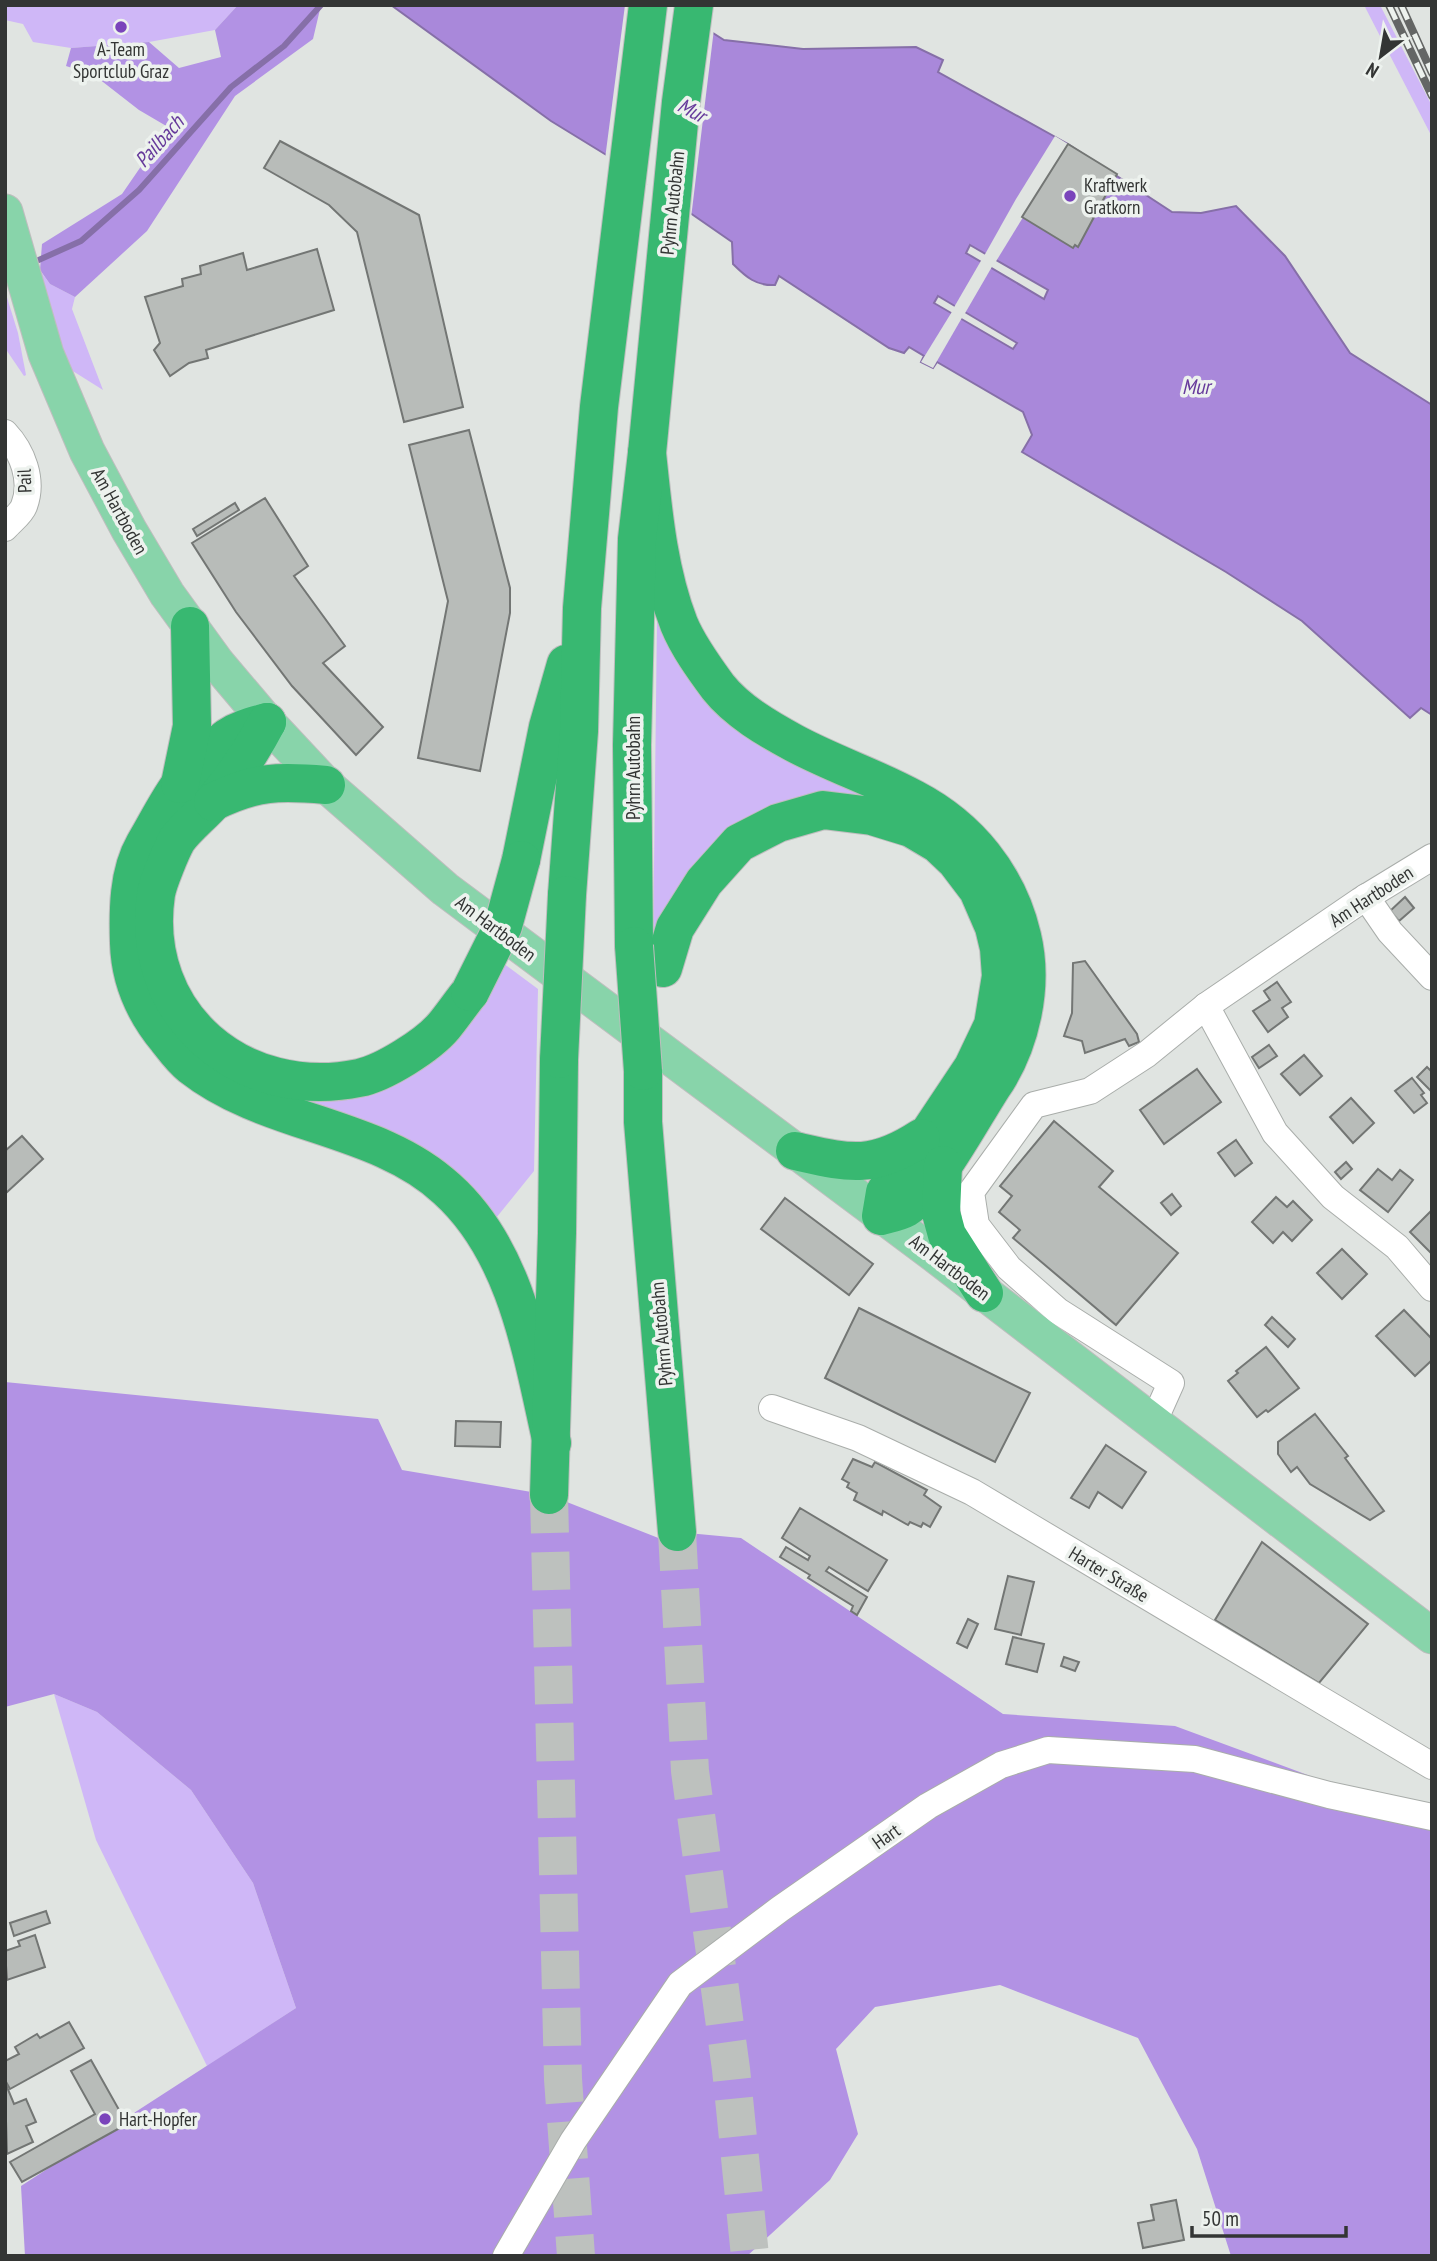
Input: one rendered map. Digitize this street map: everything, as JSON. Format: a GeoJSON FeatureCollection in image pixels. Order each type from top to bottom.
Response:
{"type":"FeatureCollection","features":[{"type":"Feature","properties":{"kind":"highway"},"geometry":{"type":"LineString","coordinates":[[549,1495],[559,1059],[566,895],[579,731],[582,608],[599,407],[648,5]]}},
{"type":"Feature","properties":{"kind":"highway","name":"Pyhrn Autobahn"},"geometry":{"type":"LineString","coordinates":[[677,1532],[643,1122],[649,957],[632,745],[636,539],[647,453],[681,102],[694,5]]}},
{"type":"Feature","properties":{"kind":"highway"},"geometry":{"type":"LineString","coordinates":[[647,453],[656,538],[679,625],[698,659],[721,690],[773,732],[828,761],[914,798],[970,840],[1008,891],[1026,951],[1027,982],[1019,1030],[998,1080],[936,1149],[899,1152],[883,1159],[852,1161],[795,1151]]}},
{"type":"Feature","properties":{"kind":"highway"},"geometry":{"type":"LineString","coordinates":[[267,722],[252,751],[213,802],[177,840],[156,893],[158,956],[167,985],[181,1014],[214,1049],[259,1073],[306,1083],[361,1078],[401,1061],[443,1028],[470,992],[503,926],[521,860],[548,727],[582,608]]}},
{"type":"Feature","properties":{"kind":"highway"},"geometry":{"type":"LineString","coordinates":[[180,784],[192,726],[190,626]]}},
{"type":"Feature","properties":{"kind":"highway"},"geometry":{"type":"LineString","coordinates":[[267,722],[243,729],[226,738],[180,784],[139,853],[130,891],[129,954],[143,1007],[189,1065],[227,1090],[264,1108],[384,1149],[417,1166],[447,1188],[476,1222],[501,1261],[530,1348],[552,1443]]}},
{"type":"Feature","properties":{"kind":"highway"},"geometry":{"type":"LineString","coordinates":[[213,802],[240,789],[269,783],[326,785]]}},
{"type":"Feature","properties":{"kind":"highway"},"geometry":{"type":"LineString","coordinates":[[649,957],[675,928],[704,882],[739,843],[778,824],[823,810],[872,816],[911,828],[938,844],[956,861],[978,890],[997,938],[1001,976],[993,1025],[936,1149],[923,1191],[906,1208],[881,1216]]}},
{"type":"Feature","properties":{"kind":"highway"},"geometry":{"type":"LineString","coordinates":[[936,1149],[941,1213],[947,1235],[984,1293]]}},
{"type":"Feature","properties":{"kind":"main road","name":"Am Hartboden"},"geometry":{"type":"LineString","coordinates":[[7,222],[46,354],[87,451],[167,594],[217,663],[326,785],[445,889],[1154,1421],[1432,1636]]}},
{"type":"Feature","properties":{"kind":"street","name":"Pail"},"geometry":{"type":"LineString","coordinates":[[5,433],[19,447],[25,465],[26,488],[23,507],[5,528]]}},
{"type":"Feature","properties":{"kind":"street","name":"Am Hartboden"},"geometry":{"type":"LineString","coordinates":[[1154,1421],[1171,1382],[1058,1311],[1009,1268],[976,1225],[971,1192],[1034,1105],[1090,1091],[1147,1054],[1206,1006],[1366,897],[1432,857]]}},
{"type":"Feature","properties":{"kind":"street"},"geometry":{"type":"LineString","coordinates":[[1366,897],[1390,932],[1432,977]]}},
{"type":"Feature","properties":{"kind":"street"},"geometry":{"type":"LineString","coordinates":[[1206,1006],[1275,1133],[1334,1197],[1396,1247],[1432,1288]]}},
{"type":"Feature","properties":{"kind":"street","name":"Harter Straße"},"geometry":{"type":"LineString","coordinates":[[772,1408],[858,1438],[972,1492],[1432,1766]]}},
{"type":"Feature","properties":{"kind":"street","name":"Hart"},"geometry":{"type":"LineString","coordinates":[[506,2256],[573,2141],[680,1984],[780,1909],[928,1807],[1001,1765],[1048,1750],[1195,1759],[1329,1795],[1432,1816]]}},
{"type":"Feature","properties":{"kind":"shaded area","name":"A-Team Sportclub Graz"},"geometry":{"type":"Polygon","coordinates":[[[5,5],[238,5],[215,30],[149,42],[71,48],[33,42],[23,24],[5,20],[5,5]]]}},
{"type":"Feature","properties":{"kind":"shaded area"},"geometry":{"type":"Polygon","coordinates":[[[238,5],[321,5],[313,39],[235,96],[147,231],[75,297],[50,284],[40,270],[42,244],[122,194],[168,127],[139,110],[94,75],[66,66],[71,48],[149,42],[179,68],[221,57],[215,30],[238,5]]]}},
{"type":"Feature","properties":{"kind":"shaded area"},"geometry":{"type":"Polygon","coordinates":[[[1364,5],[1380,5],[1432,106],[1432,137],[1364,5]]]}},
{"type":"Feature","properties":{"kind":"shaded area"},"geometry":{"type":"Polygon","coordinates":[[[23,248],[50,284],[75,297],[72,309],[103,390],[68,368],[23,248]]]}},
{"type":"Feature","properties":{"kind":"shaded area"},"geometry":{"type":"Polygon","coordinates":[[[5,291],[18,333],[26,375],[24,376],[5,348],[5,291]]]}},
{"type":"Feature","properties":{"kind":"shaded area"},"geometry":{"type":"Polygon","coordinates":[[[657,618],[673,638],[976,859],[995,1046],[971,863],[797,806],[653,950],[657,618]]]}},
{"type":"Feature","properties":{"kind":"shaded area"},"geometry":{"type":"Polygon","coordinates":[[[503,963],[538,989],[534,1171],[492,1223],[294,1106],[157,1003],[159,991],[321,1097],[503,963]]]}},
{"type":"Feature","properties":{"kind":"shaded area"},"geometry":{"type":"Polygon","coordinates":[[[5,1382],[378,1419],[402,1470],[549,1495],[661,1539],[677,1532],[741,1538],[1003,1714],[1175,1726],[1432,1821],[1432,2256],[1231,2256],[1197,2149],[1138,2038],[1000,1985],[875,2007],[836,2049],[858,2134],[830,2180],[747,2256],[25,2256],[21,2186],[296,2008],[253,1883],[191,1790],[97,1712],[54,1694],[5,1707],[5,1382]]]}},
{"type":"Feature","properties":{"kind":"shaded area"},"geometry":{"type":"Polygon","coordinates":[[[54,1694],[97,1712],[191,1790],[253,1883],[296,2008],[207,2066],[96,1840],[54,1694]]]}},
{"type":"Feature","properties":{"kind":"water","name":"Mur"},"geometry":{"type":"Polygon","coordinates":[[[391,5],[669,5],[724,40],[803,49],[916,47],[943,60],[938,72],[1068,144],[1172,212],[1201,213],[1236,206],[1285,256],[1350,353],[1432,405],[1432,715],[1421,708],[1410,718],[1302,621],[1226,572],[1022,452],[1032,435],[1023,412],[937,362],[933,368],[921,362],[924,356],[909,347],[904,353],[889,348],[779,276],[775,285],[752,280],[733,264],[732,242],[608,156],[551,121],[391,5]],[[970,245],[966,253],[1044,299],[1048,290],[970,245]],[[938,296],[934,303],[1013,349],[1017,343],[938,296]]]}},
{"type":"Feature","properties":{"kind":"pier"},"geometry":{"type":"Polygon","coordinates":[[[625,5],[675,5],[714,29],[691,218],[648,188],[648,184],[647,188],[605,159],[625,5]]]}},
{"type":"Feature","properties":{"kind":"pier"},"geometry":{"type":"Polygon","coordinates":[[[1055,136],[1068,144],[995,263],[984,256],[1055,136]]]}},
{"type":"Feature","properties":{"kind":"pier"},"geometry":{"type":"Polygon","coordinates":[[[982,259],[993,265],[964,315],[953,309],[982,259]]]}},
{"type":"Feature","properties":{"kind":"pier"},"geometry":{"type":"Polygon","coordinates":[[[953,310],[963,316],[933,368],[921,362],[953,310]]]}},
{"type":"Feature","properties":{"kind":"building"},"geometry":{"type":"Polygon","coordinates":[[[280,141],[419,215],[463,407],[404,422],[357,232],[329,205],[264,168],[280,141]]]}},
{"type":"Feature","properties":{"kind":"building","name":"Kraftwerk Gratkorn"},"geometry":{"type":"Polygon","coordinates":[[[1068,144],[1117,174],[1078,247],[1075,245],[1073,248],[1022,217],[1068,144]]]}},
{"type":"Feature","properties":{"kind":"building"},"geometry":{"type":"Polygon","coordinates":[[[317,249],[334,310],[206,350],[208,358],[189,363],[170,376],[154,350],[160,343],[145,297],[183,286],[182,279],[201,274],[200,266],[243,253],[247,270],[317,249]]]}},
{"type":"Feature","properties":{"kind":"building"},"geometry":{"type":"Polygon","coordinates":[[[469,430],[510,588],[510,613],[480,771],[418,758],[448,601],[409,445],[469,430]]]}},
{"type":"Feature","properties":{"kind":"building"},"geometry":{"type":"Polygon","coordinates":[[[265,498],[308,566],[294,576],[345,646],[323,663],[383,727],[356,755],[292,686],[236,612],[192,543],[265,498]]]}},
{"type":"Feature","properties":{"kind":"building"},"geometry":{"type":"Polygon","coordinates":[[[235,503],[239,510],[197,536],[193,529],[235,503]]]}},
{"type":"Feature","properties":{"kind":"building"},"geometry":{"type":"Polygon","coordinates":[[[1405,897],[1414,908],[1399,921],[1390,911],[1405,897]]]}},
{"type":"Feature","properties":{"kind":"building"},"geometry":{"type":"Polygon","coordinates":[[[1085,961],[1137,1034],[1139,1042],[1129,1046],[1125,1039],[1085,1053],[1082,1041],[1064,1036],[1072,1013],[1073,963],[1085,961]]]}},
{"type":"Feature","properties":{"kind":"building"},"geometry":{"type":"Polygon","coordinates":[[[1277,982],[1291,1002],[1282,1008],[1288,1017],[1268,1032],[1253,1011],[1270,1000],[1264,991],[1277,982]]]}},
{"type":"Feature","properties":{"kind":"building"},"geometry":{"type":"Polygon","coordinates":[[[1269,1045],[1277,1056],[1259,1068],[1252,1057],[1269,1045]]]}},
{"type":"Feature","properties":{"kind":"building"},"geometry":{"type":"Polygon","coordinates":[[[1304,1055],[1322,1076],[1300,1095],[1281,1074],[1304,1055]]]}},
{"type":"Feature","properties":{"kind":"building"},"geometry":{"type":"Polygon","coordinates":[[[1427,1067],[1432,1072],[1432,1092],[1417,1077],[1427,1067]]]}},
{"type":"Feature","properties":{"kind":"building"},"geometry":{"type":"Polygon","coordinates":[[[1197,1069],[1221,1102],[1164,1144],[1140,1110],[1197,1069]]]}},
{"type":"Feature","properties":{"kind":"building"},"geometry":{"type":"Polygon","coordinates":[[[1412,1078],[1424,1093],[1421,1095],[1427,1103],[1414,1113],[1395,1091],[1412,1078]]]}},
{"type":"Feature","properties":{"kind":"building"},"geometry":{"type":"Polygon","coordinates":[[[1351,1098],[1374,1123],[1353,1143],[1330,1117],[1351,1098]]]}},
{"type":"Feature","properties":{"kind":"building"},"geometry":{"type":"Polygon","coordinates":[[[1054,1121],[1113,1171],[1099,1187],[1178,1253],[1116,1325],[1013,1238],[1020,1230],[999,1212],[1012,1196],[1000,1186],[1054,1121]]]}},
{"type":"Feature","properties":{"kind":"building"},"geometry":{"type":"Polygon","coordinates":[[[22,1136],[43,1159],[6,1193],[5,1151],[22,1136]]]}},
{"type":"Feature","properties":{"kind":"building"},"geometry":{"type":"Polygon","coordinates":[[[1236,1140],[1252,1163],[1235,1176],[1218,1153],[1236,1140]]]}},
{"type":"Feature","properties":{"kind":"building"},"geometry":{"type":"Polygon","coordinates":[[[1346,1162],[1352,1169],[1341,1179],[1335,1172],[1346,1162]]]}},
{"type":"Feature","properties":{"kind":"building"},"geometry":{"type":"Polygon","coordinates":[[[1378,1169],[1392,1180],[1400,1170],[1413,1180],[1388,1212],[1360,1190],[1378,1169]]]}},
{"type":"Feature","properties":{"kind":"building"},"geometry":{"type":"Polygon","coordinates":[[[1172,1194],[1181,1206],[1171,1215],[1161,1203],[1172,1194]]]}},
{"type":"Feature","properties":{"kind":"building"},"geometry":{"type":"Polygon","coordinates":[[[1276,1197],[1287,1207],[1293,1201],[1312,1220],[1292,1241],[1283,1232],[1273,1243],[1252,1222],[1276,1197]]]}},
{"type":"Feature","properties":{"kind":"building"},"geometry":{"type":"Polygon","coordinates":[[[785,1198],[873,1264],[849,1295],[761,1229],[785,1198]]]}},
{"type":"Feature","properties":{"kind":"building"},"geometry":{"type":"Polygon","coordinates":[[[1430,1212],[1432,1214],[1432,1254],[1410,1232],[1430,1212]]]}},
{"type":"Feature","properties":{"kind":"building"},"geometry":{"type":"Polygon","coordinates":[[[1342,1249],[1367,1274],[1342,1299],[1317,1273],[1342,1249]]]}},
{"type":"Feature","properties":{"kind":"building"},"geometry":{"type":"Polygon","coordinates":[[[859,1308],[1030,1393],[995,1462],[825,1378],[859,1308]]]}},
{"type":"Feature","properties":{"kind":"building"},"geometry":{"type":"Polygon","coordinates":[[[1404,1310],[1432,1339],[1432,1360],[1415,1376],[1376,1336],[1404,1310]]]}},
{"type":"Feature","properties":{"kind":"building"},"geometry":{"type":"Polygon","coordinates":[[[1272,1317],[1295,1339],[1288,1347],[1265,1325],[1272,1317]]]}},
{"type":"Feature","properties":{"kind":"building"},"geometry":{"type":"Polygon","coordinates":[[[1266,1347],[1299,1388],[1268,1412],[1266,1410],[1257,1417],[1228,1381],[1238,1373],[1236,1371],[1266,1347]]]}},
{"type":"Feature","properties":{"kind":"building"},"geometry":{"type":"Polygon","coordinates":[[[1315,1414],[1348,1456],[1345,1458],[1384,1511],[1370,1520],[1310,1484],[1297,1467],[1291,1472],[1278,1454],[1278,1442],[1315,1414]]]}},
{"type":"Feature","properties":{"kind":"building"},"geometry":{"type":"Polygon","coordinates":[[[456,1421],[501,1422],[500,1447],[455,1446],[456,1421]]]}},
{"type":"Feature","properties":{"kind":"building"},"geometry":{"type":"Polygon","coordinates":[[[1106,1445],[1146,1472],[1122,1508],[1098,1492],[1089,1508],[1071,1498],[1106,1445]]]}},
{"type":"Feature","properties":{"kind":"building"},"geometry":{"type":"Polygon","coordinates":[[[853,1459],[872,1467],[875,1462],[927,1490],[924,1495],[941,1507],[930,1527],[923,1523],[921,1527],[910,1522],[908,1525],[883,1511],[882,1515],[854,1500],[857,1493],[847,1487],[849,1483],[842,1479],[853,1459]]]}},
{"type":"Feature","properties":{"kind":"building"},"geometry":{"type":"Polygon","coordinates":[[[800,1508],[887,1560],[868,1591],[829,1567],[826,1571],[867,1597],[857,1615],[851,1611],[853,1606],[780,1557],[786,1547],[808,1560],[810,1556],[782,1538],[800,1508]]]}},
{"type":"Feature","properties":{"kind":"building"},"geometry":{"type":"Polygon","coordinates":[[[1262,1542],[1368,1624],[1319,1683],[1215,1620],[1262,1542]]]}},
{"type":"Feature","properties":{"kind":"building"},"geometry":{"type":"Polygon","coordinates":[[[1008,1576],[1034,1582],[1021,1635],[995,1629],[1008,1576]]]}},
{"type":"Feature","properties":{"kind":"building"},"geometry":{"type":"Polygon","coordinates":[[[968,1619],[978,1624],[967,1648],[957,1643],[968,1619]]]}},
{"type":"Feature","properties":{"kind":"building"},"geometry":{"type":"Polygon","coordinates":[[[1013,1637],[1044,1644],[1037,1672],[1006,1664],[1013,1637]]]}},
{"type":"Feature","properties":{"kind":"building"},"geometry":{"type":"Polygon","coordinates":[[[1064,1657],[1079,1662],[1075,1671],[1061,1666],[1064,1657]]]}},
{"type":"Feature","properties":{"kind":"building"},"geometry":{"type":"Polygon","coordinates":[[[46,1911],[50,1923],[14,1936],[10,1923],[46,1911]]]}},
{"type":"Feature","properties":{"kind":"building"},"geometry":{"type":"Polygon","coordinates":[[[35,1935],[45,1967],[7,1980],[5,1951],[20,1946],[18,1941],[35,1935]]]}},
{"type":"Feature","properties":{"kind":"building"},"geometry":{"type":"Polygon","coordinates":[[[69,2022],[84,2048],[10,2089],[5,2080],[5,2061],[19,2054],[15,2047],[37,2034],[40,2038],[69,2022]]]}},
{"type":"Feature","properties":{"kind":"building","name":"Hart-Hopfer"},"geometry":{"type":"Polygon","coordinates":[[[91,2060],[127,2124],[22,2182],[10,2162],[95,2114],[71,2071],[91,2060]]]}},
{"type":"Feature","properties":{"kind":"building"},"geometry":{"type":"Polygon","coordinates":[[[5,2087],[14,2104],[26,2099],[36,2122],[26,2126],[33,2142],[7,2154],[5,2087]]]}},
{"type":"Feature","properties":{"kind":"building"},"geometry":{"type":"Polygon","coordinates":[[[1176,2200],[1184,2240],[1143,2248],[1138,2223],[1154,2220],[1151,2205],[1176,2200]]]}},
{"type":"Feature","properties":{"kind":"waterway","name":"Pailbach"},"geometry":{"type":"LineString","coordinates":[[32,263],[81,241],[139,190],[231,87],[284,46],[321,5]]}},
{"type":"Feature","properties":{"kind":"tunnel"},"geometry":{"type":"LineString","coordinates":[[549,1495],[563,2079],[576,2256]]}},
{"type":"Feature","properties":{"kind":"tunnel"},"geometry":{"type":"LineString","coordinates":[[677,1532],[690,1771],[731,2069],[750,2256]]}},
{"type":"Feature","properties":{"kind":"railway"},"geometry":{"type":"LineString","coordinates":[[1389,5],[1432,96]]}},
{"type":"Feature","properties":{"kind":"railway"},"geometry":{"type":"LineString","coordinates":[[1401,5],[1432,73]]}},
{"type":"Feature","properties":{"kind":"place","name":"A-Team Sportclub Graz"},"geometry":{"type":"Point","coordinates":[121,27]}},
{"type":"Feature","properties":{"kind":"place","name":"Kraftwerk Gratkorn"},"geometry":{"type":"Point","coordinates":[1070,196]}},
{"type":"Feature","properties":{"kind":"place","name":"Hart-Hopfer"},"geometry":{"type":"Point","coordinates":[105,2119]}}]}
